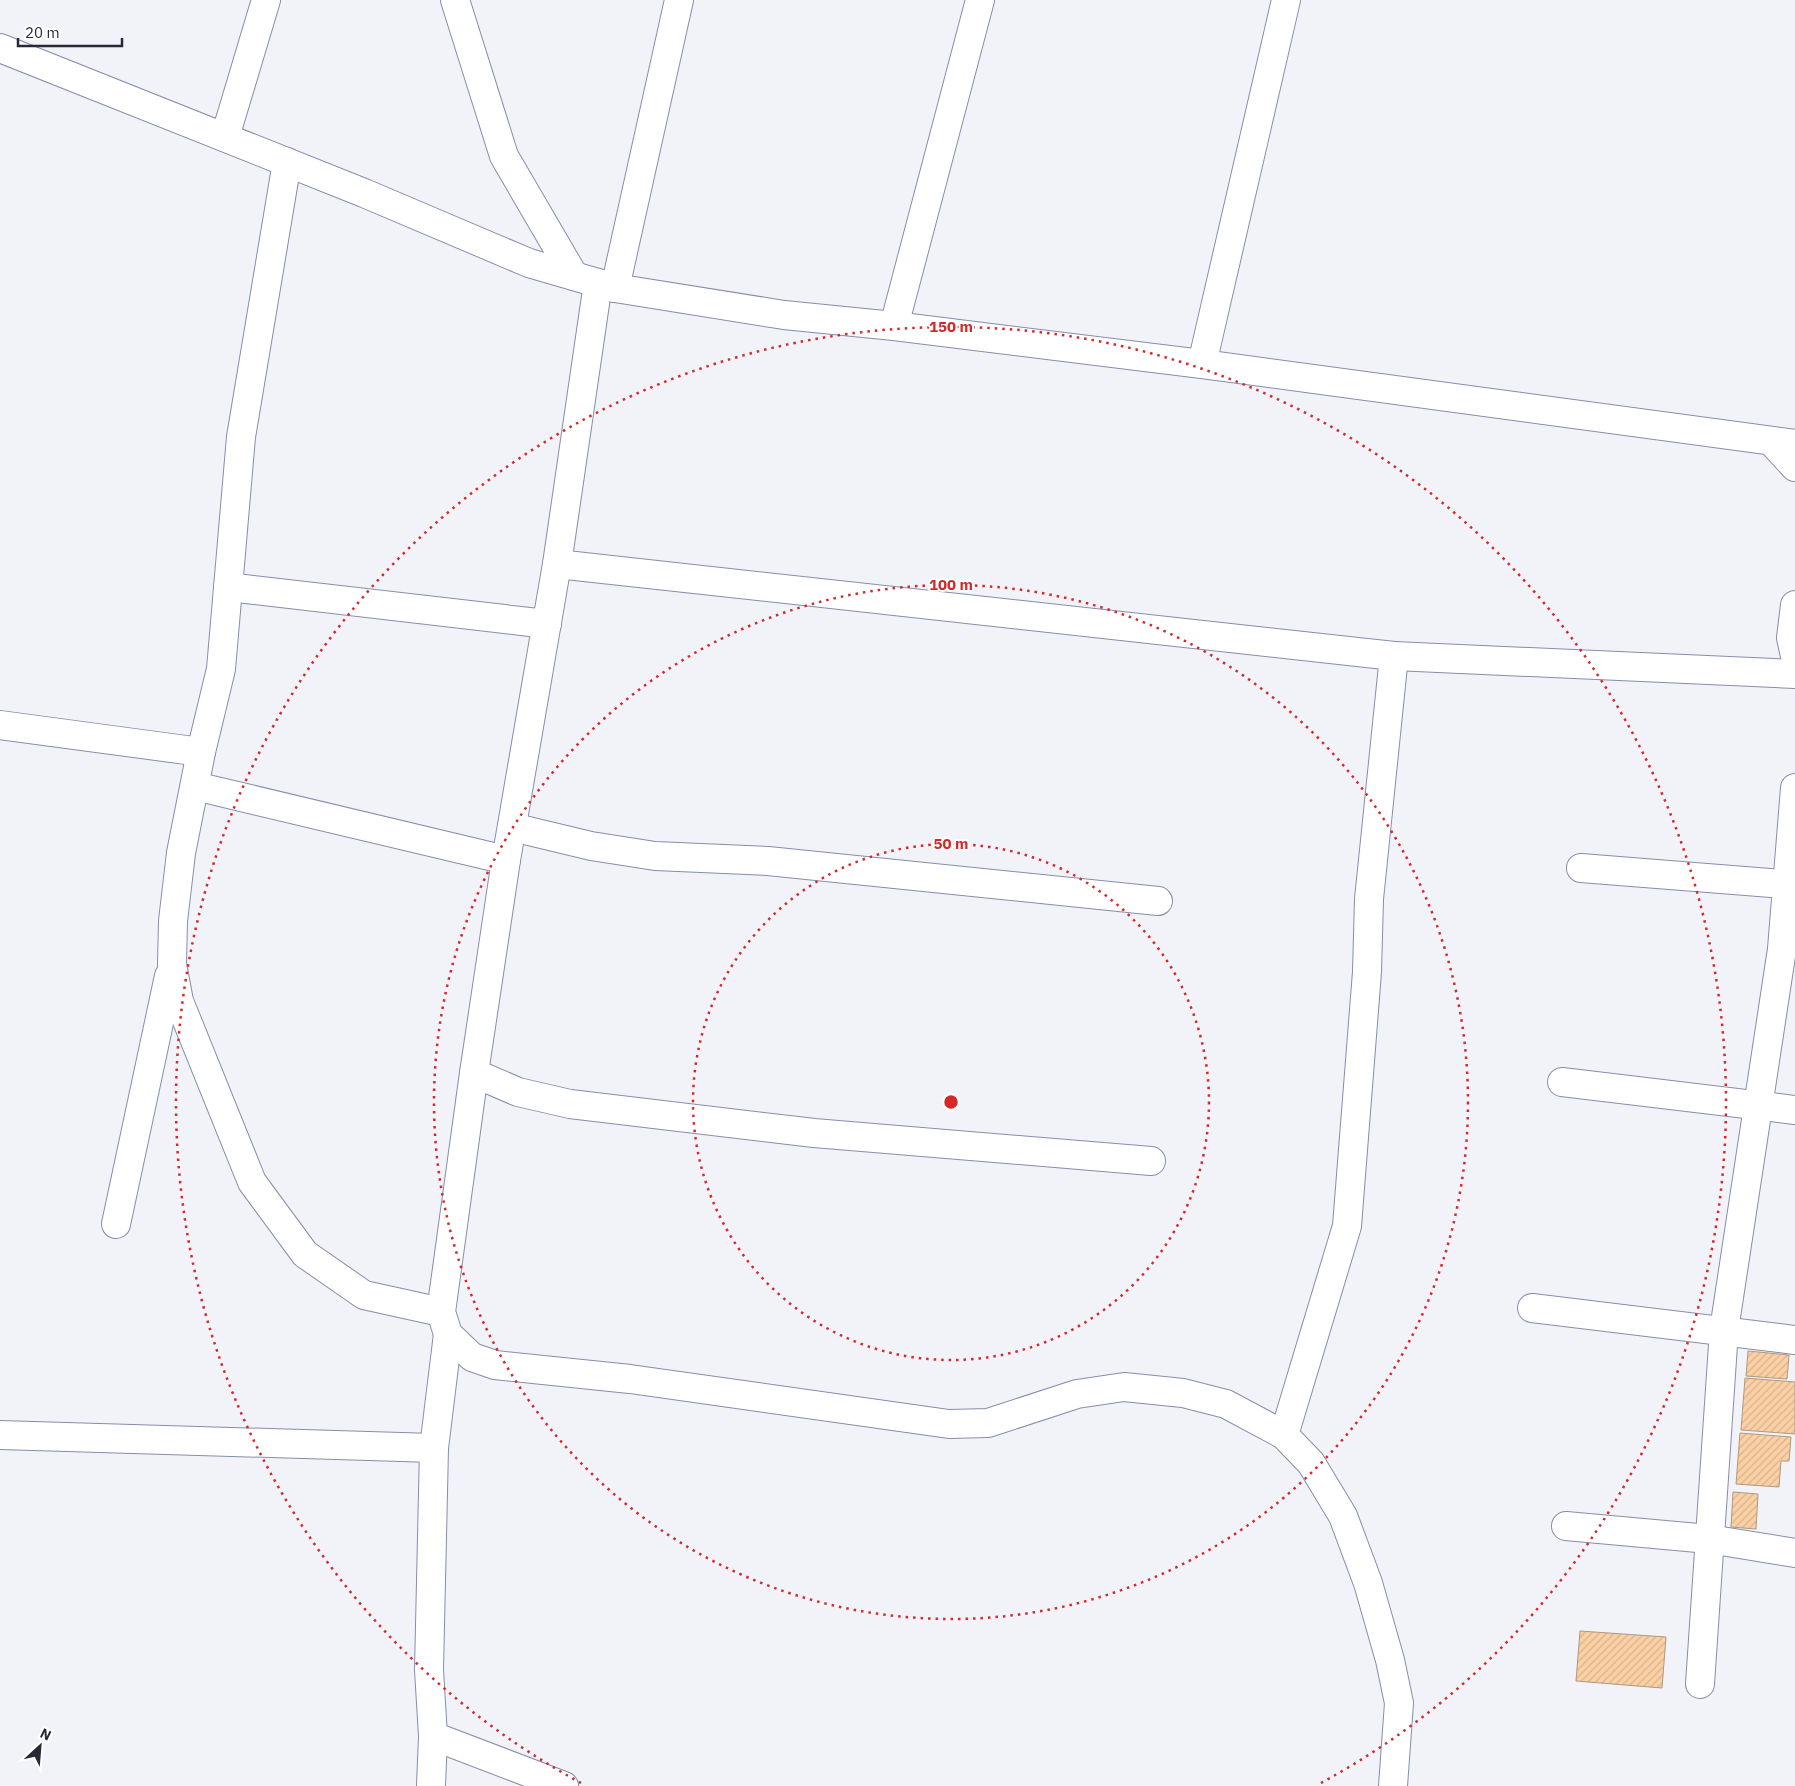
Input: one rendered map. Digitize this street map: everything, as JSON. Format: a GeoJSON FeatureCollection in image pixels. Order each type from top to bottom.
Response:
{"type":"FeatureCollection","features":[{"type":"Feature","properties":{"kind":"street"},"geometry":{"type":"LineString","coordinates":[[224,137],[266,0]]}},
{"type":"Feature","properties":{"kind":"street"},"geometry":{"type":"LineString","coordinates":[[455,0],[504,156],[596,283]]}},
{"type":"Feature","properties":{"kind":"street"},"geometry":{"type":"LineString","coordinates":[[431,1786],[433,1736],[429,1670],[434,1448],[445,1323],[474,1073],[506,860],[557,564],[596,283],[679,0]]}},
{"type":"Feature","properties":{"kind":"street"},"geometry":{"type":"LineString","coordinates":[[894,326],[980,0]]}},
{"type":"Feature","properties":{"kind":"street"},"geometry":{"type":"LineString","coordinates":[[1202,364],[1286,0]]}},
{"type":"Feature","properties":{"kind":"street"},"geometry":{"type":"LineString","coordinates":[[0,48],[287,162],[529,263],[596,283],[784,315],[894,326],[1202,364],[1783,442],[1795,467]]}},
{"type":"Feature","properties":{"kind":"street"},"geometry":{"type":"LineString","coordinates":[[287,162],[241,438],[221,669],[201,752],[181,853],[173,920],[172,964],[178,1001],[252,1182],[305,1254],[364,1294],[445,1323],[472,1358],[495,1366],[630,1379],[786,1399],[949,1424],[988,1423],[1077,1394],[1124,1387],[1183,1394],[1226,1404],[1284,1435],[1311,1463],[1343,1516],[1368,1583],[1390,1660],[1399,1703],[1393,1786]]}},
{"type":"Feature","properties":{"kind":"street"},"geometry":{"type":"LineString","coordinates":[[557,564],[1394,656],[1795,674]]}},
{"type":"Feature","properties":{"kind":"street"},"geometry":{"type":"LineString","coordinates":[[228,588],[547,624]]}},
{"type":"Feature","properties":{"kind":"street"},"geometry":{"type":"LineString","coordinates":[[1795,606],[1791,638],[1795,656]]}},
{"type":"Feature","properties":{"kind":"street"},"geometry":{"type":"LineString","coordinates":[[1284,1435],[1347,1226],[1367,972],[1369,899],[1394,656]]}},
{"type":"Feature","properties":{"kind":"street"},"geometry":{"type":"LineString","coordinates":[[0,725],[201,752]]}},
{"type":"Feature","properties":{"kind":"street"},"geometry":{"type":"LineString","coordinates":[[195,786],[506,860]]}},
{"type":"Feature","properties":{"kind":"street"},"geometry":{"type":"LineString","coordinates":[[1700,1684],[1708,1539],[1724,1330],[1791,885],[1795,788]]}},
{"type":"Feature","properties":{"kind":"street"},"geometry":{"type":"LineString","coordinates":[[512,828],[591,846],[655,856],[768,861],[1158,901]]}},
{"type":"Feature","properties":{"kind":"street"},"geometry":{"type":"LineString","coordinates":[[1581,868],[1791,885]]}},
{"type":"Feature","properties":{"kind":"street"},"geometry":{"type":"LineString","coordinates":[[116,1224],[172,964]]}},
{"type":"Feature","properties":{"kind":"street"},"geometry":{"type":"LineString","coordinates":[[474,1073],[518,1092],[570,1104],[814,1133],[1150,1161]]}},
{"type":"Feature","properties":{"kind":"street"},"geometry":{"type":"LineString","coordinates":[[1562,1082],[1795,1110]]}},
{"type":"Feature","properties":{"kind":"street"},"geometry":{"type":"LineString","coordinates":[[1532,1308],[1795,1340]]}},
{"type":"Feature","properties":{"kind":"street"},"geometry":{"type":"LineString","coordinates":[[0,1435],[434,1448]]}},
{"type":"Feature","properties":{"kind":"street"},"geometry":{"type":"LineString","coordinates":[[1566,1526],[1708,1539],[1795,1553]]}},
{"type":"Feature","properties":{"kind":"street"},"geometry":{"type":"LineString","coordinates":[[433,1736],[564,1786]]}},
{"type":"Feature","properties":{"kind":"building"},"geometry":{"type":"Polygon","coordinates":[[[1748,1351],[1789,1355],[1787,1379],[1746,1376],[1748,1351]]]}},
{"type":"Feature","properties":{"kind":"building"},"geometry":{"type":"Polygon","coordinates":[[[1745,1378],[1795,1382],[1795,1434],[1741,1430],[1745,1378]]]}},
{"type":"Feature","properties":{"kind":"building"},"geometry":{"type":"Polygon","coordinates":[[[1740,1433],[1791,1437],[1789,1461],[1781,1461],[1779,1487],[1736,1484],[1740,1433]]]}},
{"type":"Feature","properties":{"kind":"building"},"geometry":{"type":"Polygon","coordinates":[[[1733,1492],[1758,1494],[1756,1529],[1731,1527],[1733,1492]]]}},
{"type":"Feature","properties":{"kind":"building"},"geometry":{"type":"Polygon","coordinates":[[[1580,1631],[1666,1637],[1662,1688],[1576,1681],[1580,1631]]]}}]}
